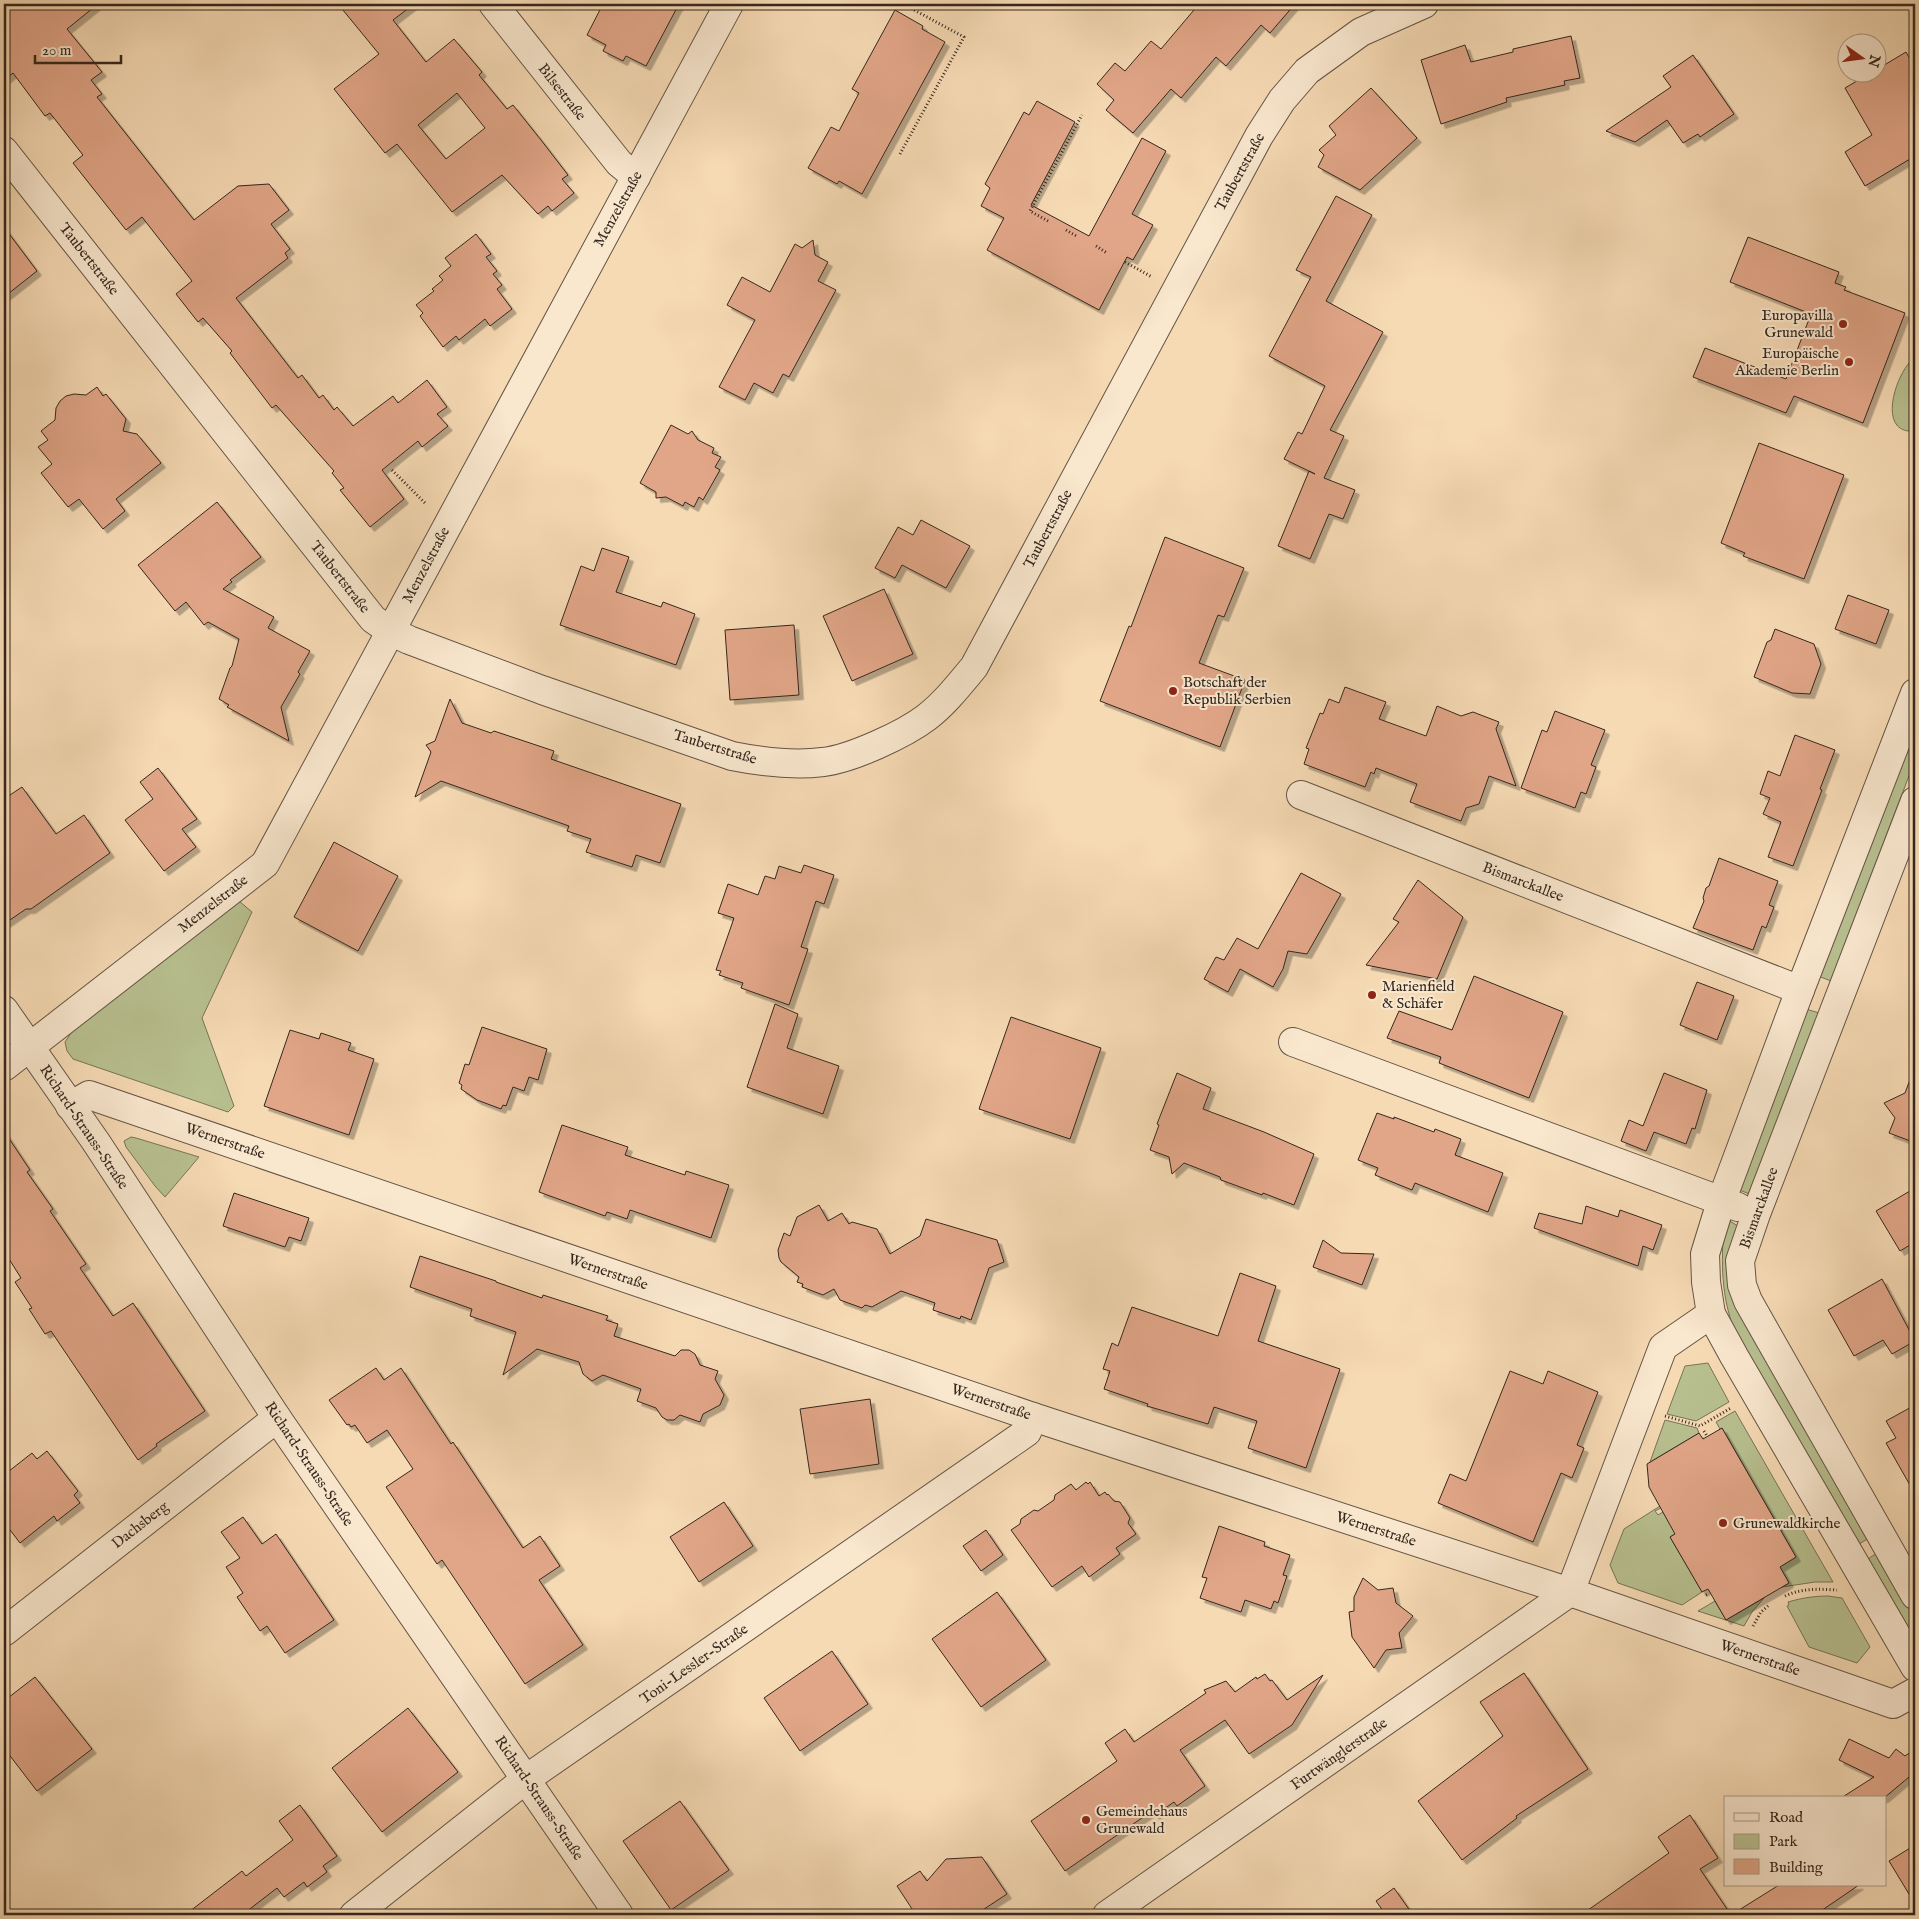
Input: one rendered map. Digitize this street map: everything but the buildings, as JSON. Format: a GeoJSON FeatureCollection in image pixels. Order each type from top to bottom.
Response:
{"type":"FeatureCollection","features":[{"type":"Feature","properties":{"kind":"street","name":"Bilsestraße"},"geometry":{"type":"LineString","coordinates":[[493,4],[619,163],[636,177]]}},
{"type":"Feature","properties":{"kind":"street","name":"Menzelstraße"},"geometry":{"type":"LineString","coordinates":[[4,1067],[265,864],[729,4]]}},
{"type":"Feature","properties":{"kind":"street","name":"Taubertstraße"},"geometry":{"type":"LineString","coordinates":[[4,151],[372,619],[390,631],[542,690],[732,756],[759,762],[792,764],[825,762],[872,747],[900,734],[927,717],[950,696],[974,667],[1259,136],[1282,100],[1307,72],[1361,32],[1424,4]]}},
{"type":"Feature","properties":{"kind":"street"},"geometry":{"type":"LineString","coordinates":[[1915,693],[1800,990],[1721,1202],[1705,1254],[1706,1282],[1711,1314],[1915,1667]]}},
{"type":"Feature","properties":{"kind":"street","name":"Bismarckallee"},"geometry":{"type":"LineString","coordinates":[[1301,795],[1800,990]]}},
{"type":"Feature","properties":{"kind":"street","name":"Bismarckallee"},"geometry":{"type":"LineString","coordinates":[[1915,801],[1756,1214],[1740,1261],[1742,1285],[1748,1300],[1915,1595]]}},
{"type":"Feature","properties":{"kind":"street","name":"Richard-Strauss-Straße"},"geometry":{"type":"LineString","coordinates":[[4,1010],[96,1142],[277,1418],[619,1915]]}},
{"type":"Feature","properties":{"kind":"street"},"geometry":{"type":"LineString","coordinates":[[1293,1042],[1756,1214]]}},
{"type":"Feature","properties":{"kind":"street","name":"Wernerstraße"},"geometry":{"type":"LineString","coordinates":[[70,1106],[89,1095],[1033,1416],[1570,1592],[1893,1704],[1915,1692]]}},
{"type":"Feature","properties":{"kind":"street"},"geometry":{"type":"LineString","coordinates":[[1570,1592],[1663,1347],[1711,1314]]}},
{"type":"Feature","properties":{"kind":"street","name":"Toni-Lessler-Straße"},"geometry":{"type":"LineString","coordinates":[[354,1915],[526,1779],[1027,1432],[1033,1416]]}},
{"type":"Feature","properties":{"kind":"street","name":"Dachsberg"},"geometry":{"type":"LineString","coordinates":[[4,1632],[277,1418]]}},
{"type":"Feature","properties":{"kind":"street","name":"Furtwänglerstraße"},"geometry":{"type":"LineString","coordinates":[[1107,1915],[1570,1592]]}},
{"type":"Feature","properties":{"kind":"path"},"geometry":{"type":"LineString","coordinates":[[900,154],[964,37],[903,4]]}},
{"type":"Feature","properties":{"kind":"path"},"geometry":{"type":"LineString","coordinates":[[1048,221],[1030,211],[1082,115]]}},
{"type":"Feature","properties":{"kind":"path"},"geometry":{"type":"LineString","coordinates":[[1066,230],[1078,237]]}},
{"type":"Feature","properties":{"kind":"path"},"geometry":{"type":"LineString","coordinates":[[1096,246],[1108,253]]}},
{"type":"Feature","properties":{"kind":"path"},"geometry":{"type":"LineString","coordinates":[[1124,262],[1155,279]]}},
{"type":"Feature","properties":{"kind":"path"},"geometry":{"type":"LineString","coordinates":[[392,470],[432,510]]}},
{"type":"Feature","properties":{"kind":"path"},"geometry":{"type":"LineString","coordinates":[[1659,1414],[1700,1426],[1738,1404]]}},
{"type":"Feature","properties":{"kind":"path"},"geometry":{"type":"LineString","coordinates":[[1704,1431],[1707,1436]]}},
{"type":"Feature","properties":{"kind":"path"},"geometry":{"type":"LineString","coordinates":[[1785,1596],[1811,1589],[1846,1591]]}},
{"type":"Feature","properties":{"kind":"path"},"geometry":{"type":"LineString","coordinates":[[1752,1627],[1761,1612],[1768,1605]]}},
{"type":"Feature","properties":{"kind":"green space"},"geometry":{"type":"Polygon","coordinates":[[[1915,357],[1915,431],[1903,430],[1895,423],[1892,413],[1896,388],[1901,375],[1915,357]]]}},
{"type":"Feature","properties":{"kind":"green space"},"geometry":{"type":"Polygon","coordinates":[[[1908,737],[1915,739],[1915,760],[1831,981],[1818,976],[1908,737]]]}},
{"type":"Feature","properties":{"kind":"green space"},"geometry":{"type":"Polygon","coordinates":[[[239,901],[252,912],[202,1018],[234,1106],[228,1112],[73,1059],[67,1051],[65,1042],[73,1030],[239,901]]]}},
{"type":"Feature","properties":{"kind":"green space"},"geometry":{"type":"Polygon","coordinates":[[[1806,1009],[1819,1013],[1750,1194],[1739,1190],[1806,1009]]]}},
{"type":"Feature","properties":{"kind":"green space"},"geometry":{"type":"Polygon","coordinates":[[[131,1137],[199,1157],[165,1197],[126,1147],[124,1141],[131,1137]]]}},
{"type":"Feature","properties":{"kind":"green space"},"geometry":{"type":"Polygon","coordinates":[[[1728,1220],[1738,1226],[1730,1253],[1869,1538],[1856,1546],[1735,1332],[1730,1319],[1723,1279],[1724,1226],[1728,1220]]]}},
{"type":"Feature","properties":{"kind":"green space"},"geometry":{"type":"Polygon","coordinates":[[[1708,1363],[1729,1402],[1696,1421],[1667,1414],[1685,1366],[1708,1363]]]}},
{"type":"Feature","properties":{"kind":"green space"},"geometry":{"type":"Polygon","coordinates":[[[1735,1411],[1833,1582],[1815,1582],[1782,1587],[1789,1583],[1780,1567],[1796,1557],[1722,1428],[1720,1429],[1716,1422],[1735,1411]]]}},
{"type":"Feature","properties":{"kind":"green space"},"geometry":{"type":"Polygon","coordinates":[[[1665,1420],[1697,1428],[1699,1433],[1650,1462],[1665,1420]]]}},
{"type":"Feature","properties":{"kind":"green space"},"geometry":{"type":"Polygon","coordinates":[[[1660,1506],[1661,1508],[1655,1511],[1658,1515],[1663,1512],[1676,1533],[1670,1537],[1702,1592],[1682,1605],[1618,1583],[1610,1565],[1624,1529],[1660,1506]]]}},
{"type":"Feature","properties":{"kind":"green space"},"geometry":{"type":"Polygon","coordinates":[[[1877,1553],[1915,1619],[1915,1649],[1865,1561],[1877,1553]]]}},
{"type":"Feature","properties":{"kind":"green space"},"geometry":{"type":"Polygon","coordinates":[[[1828,1596],[1842,1598],[1870,1647],[1857,1663],[1809,1647],[1787,1606],[1789,1605],[1788,1602],[1828,1596]]]}},
{"type":"Feature","properties":{"kind":"green space"},"geometry":{"type":"Polygon","coordinates":[[[1764,1598],[1752,1612],[1744,1626],[1698,1611],[1715,1601],[1726,1620],[1764,1598]]]}},
{"type":"Feature","properties":{"kind":"place","name":"Europavilla Grunewald"},"geometry":{"type":"Point","coordinates":[1843,324]}},
{"type":"Feature","properties":{"kind":"place","name":"Europäische Akademie Berlin"},"geometry":{"type":"Point","coordinates":[1849,362]}},
{"type":"Feature","properties":{"kind":"place","name":"Botschaft der Republik Serbien"},"geometry":{"type":"Point","coordinates":[1173,691]}},
{"type":"Feature","properties":{"kind":"place","name":"Marienfield & Schäfer"},"geometry":{"type":"Point","coordinates":[1372,995]}},
{"type":"Feature","properties":{"kind":"place","name":"Grunewaldkirche"},"geometry":{"type":"Point","coordinates":[1723,1523]}},
{"type":"Feature","properties":{"kind":"place","name":"Gemeindehaus Grunewald"},"geometry":{"type":"Point","coordinates":[1086,1820]}}]}
